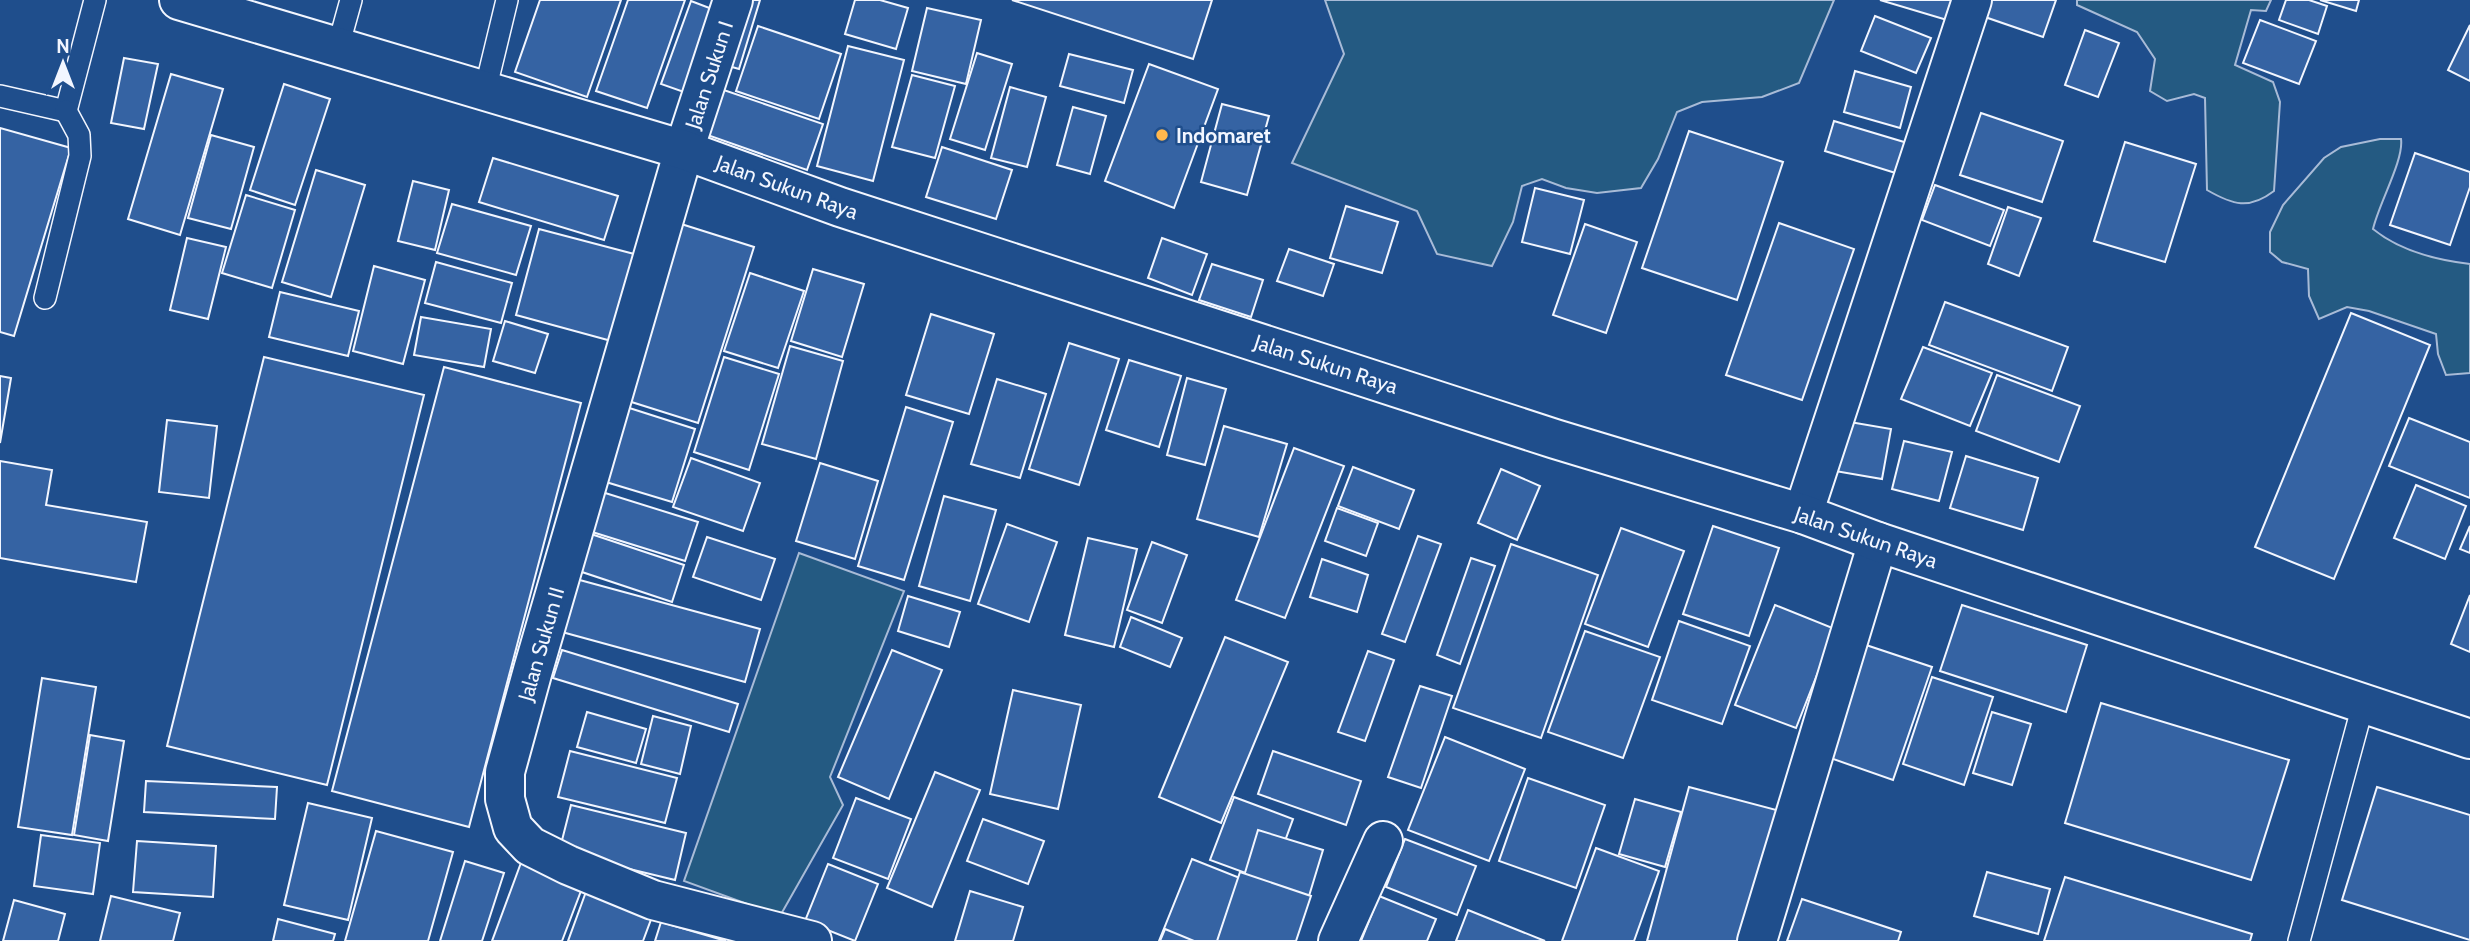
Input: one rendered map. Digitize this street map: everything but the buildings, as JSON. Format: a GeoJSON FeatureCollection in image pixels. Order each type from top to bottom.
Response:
{"type":"FeatureCollection","features":[{"type":"Feature","properties":{"kind":"street","name":"Jalan Sukun Raya"},"geometry":{"type":"LineString","coordinates":[[178,0],[684,150],[840,207],[1555,439],[1803,513],[1878,542],[2470,739]]}},
{"type":"Feature","properties":{"kind":"street","name":"Jalan Sukun I"},"geometry":{"type":"LineString","coordinates":[[684,150],[733,0]]}},
{"type":"Feature","properties":{"kind":"street"},"geometry":{"type":"LineString","coordinates":[[1803,513],[1972,0]]}},
{"type":"Feature","properties":{"kind":"street","name":"Jalan Sukun II"},"geometry":{"type":"LineString","coordinates":[[684,150],[505,772],[505,799],[513,828],[530,846],[568,865],[653,900],[812,941]]}},
{"type":"Feature","properties":{"kind":"street"},"geometry":{"type":"LineString","coordinates":[[1757,941],[1878,542]]}},
{"type":"Feature","properties":{"kind":"street"},"geometry":{"type":"LineString","coordinates":[[1338,941],[1383,841]]}},
{"type":"Feature","properties":{"kind":"lane"},"geometry":{"type":"LineString","coordinates":[[45,298],[80,156],[79,135],[66,111],[95,0]]}},
{"type":"Feature","properties":{"kind":"lane"},"geometry":{"type":"LineString","coordinates":[[338,47],[351,0]]}},
{"type":"Feature","properties":{"kind":"lane"},"geometry":{"type":"LineString","coordinates":[[485,91],[507,0]]}},
{"type":"Feature","properties":{"kind":"lane"},"geometry":{"type":"LineString","coordinates":[[0,96],[66,111]]}},
{"type":"Feature","properties":{"kind":"lane"},"geometry":{"type":"LineString","coordinates":[[2299,941],[2363,705]]}},
{"type":"Feature","properties":{"kind":"shaded area"},"geometry":{"type":"Polygon","coordinates":[[[1325,0],[1834,0],[1799,83],[1762,97],[1702,102],[1677,112],[1658,159],[1641,188],[1597,193],[1566,188],[1542,179],[1522,186],[1513,222],[1492,266],[1437,254],[1417,211],[1292,163],[1344,54],[1325,0]]]}},
{"type":"Feature","properties":{"kind":"shaded area"},"geometry":{"type":"Polygon","coordinates":[[[2077,0],[2271,0],[2266,11],[2251,10],[2235,65],[2273,82],[2280,102],[2274,191],[2257,201],[2241,203],[2207,190],[2205,98],[2194,94],[2167,101],[2150,91],[2155,59],[2137,32],[2077,5],[2077,0]]]}},
{"type":"Feature","properties":{"kind":"shaded area"},"geometry":{"type":"Polygon","coordinates":[[[2380,139],[2401,139],[2401,148],[2373,229],[2395,243],[2419,253],[2470,264],[2470,373],[2446,375],[2438,354],[2436,334],[2369,311],[2347,307],[2319,319],[2309,296],[2308,269],[2282,262],[2270,252],[2270,232],[2283,205],[2324,158],[2341,147],[2380,139]]]}},
{"type":"Feature","properties":{"kind":"shaded area"},"geometry":{"type":"Polygon","coordinates":[[[799,553],[904,591],[830,777],[843,805],[780,916],[684,881],[799,553]]]}},
{"type":"Feature","properties":{"kind":"place","name":"Indomaret"},"geometry":{"type":"Point","coordinates":[1162,135]}}]}
